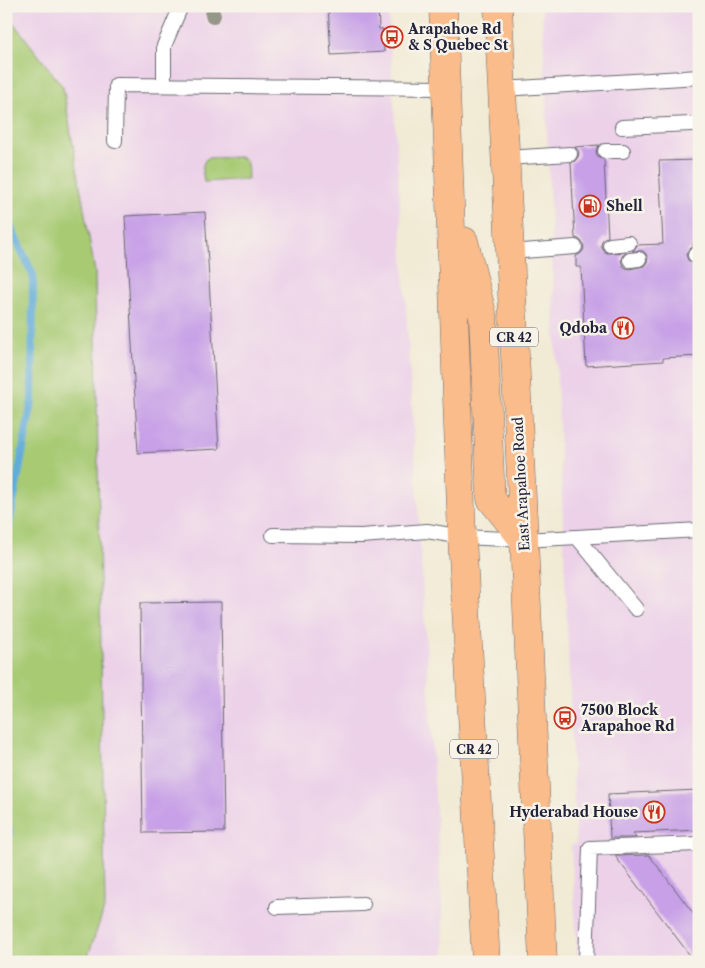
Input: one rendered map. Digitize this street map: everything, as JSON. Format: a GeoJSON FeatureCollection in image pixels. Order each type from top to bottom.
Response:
{"type":"FeatureCollection","features":[{"type":"Feature","properties":{"kind":"main road","name":"CR 42"},"geometry":{"type":"LineString","coordinates":[[443,6],[462,537],[486,962]]}},
{"type":"Feature","properties":{"kind":"main road","name":"East Arapahoe Road"},"geometry":{"type":"LineString","coordinates":[[498,6],[542,962]]}},
{"type":"Feature","properties":{"kind":"main road"},"geometry":{"type":"LineString","coordinates":[[450,186],[482,317],[491,498],[524,540]]}},
{"type":"Feature","properties":{"kind":"lane"},"geometry":{"type":"LineString","coordinates":[[164,86],[164,46],[181,6]]}},
{"type":"Feature","properties":{"kind":"lane"},"geometry":{"type":"LineString","coordinates":[[502,89],[699,77]]}},
{"type":"Feature","properties":{"kind":"lane"},"geometry":{"type":"LineString","coordinates":[[115,142],[116,85],[446,88]]}},
{"type":"Feature","properties":{"kind":"lane"},"geometry":{"type":"LineString","coordinates":[[622,127],[699,124]]}},
{"type":"Feature","properties":{"kind":"lane"},"geometry":{"type":"LineString","coordinates":[[605,152],[623,150]]}},
{"type":"Feature","properties":{"kind":"lane"},"geometry":{"type":"LineString","coordinates":[[506,158],[570,154]]}},
{"type":"Feature","properties":{"kind":"lane"},"geometry":{"type":"LineString","coordinates":[[610,245],[629,243]]}},
{"type":"Feature","properties":{"kind":"lane"},"geometry":{"type":"LineString","coordinates":[[510,252],[575,247]]}},
{"type":"Feature","properties":{"kind":"lane"},"geometry":{"type":"LineString","coordinates":[[273,535],[360,536],[427,531],[462,537],[524,540],[699,530]]}},
{"type":"Feature","properties":{"kind":"lane"},"geometry":{"type":"LineString","coordinates":[[577,537],[636,609]]}},
{"type":"Feature","properties":{"kind":"lane"},"geometry":{"type":"LineString","coordinates":[[586,962],[590,848],[699,844]]}},
{"type":"Feature","properties":{"kind":"lane"},"geometry":{"type":"LineString","coordinates":[[277,907],[363,904]]}},
{"type":"Feature","properties":{"kind":"shaded area"},"geometry":{"type":"Polygon","coordinates":[[[6,6],[388,6],[445,962],[86,962],[105,906],[63,87],[6,13],[6,6]]]}},
{"type":"Feature","properties":{"kind":"shaded area"},"geometry":{"type":"Polygon","coordinates":[[[542,6],[699,6],[699,962],[578,962],[571,845],[576,844],[542,6]]]}},
{"type":"Feature","properties":{"kind":"green space"},"geometry":{"type":"Polygon","coordinates":[[[6,13],[63,87],[95,272],[105,906],[86,962],[6,962],[6,13]]]}},
{"type":"Feature","properties":{"kind":"green space"},"geometry":{"type":"Polygon","coordinates":[[[240,157],[247,163],[248,179],[204,182],[203,165],[205,160],[208,158],[240,157]]]}},
{"type":"Feature","properties":{"kind":"building"},"geometry":{"type":"Polygon","coordinates":[[[328,6],[378,6],[379,29],[383,29],[384,52],[331,55],[328,6]]]}},
{"type":"Feature","properties":{"kind":"building"},"geometry":{"type":"Polygon","coordinates":[[[599,145],[596,151],[597,155],[604,160],[608,237],[604,238],[601,246],[607,253],[627,252],[622,256],[621,261],[623,266],[630,269],[644,266],[648,259],[643,251],[632,251],[637,245],[663,244],[659,161],[699,160],[699,242],[693,243],[693,247],[688,250],[686,255],[688,260],[694,264],[696,293],[699,293],[699,356],[663,358],[663,361],[586,366],[581,267],[576,267],[576,256],[583,251],[584,247],[579,239],[575,238],[571,163],[575,161],[579,153],[575,147],[599,145]]]}},
{"type":"Feature","properties":{"kind":"building"},"geometry":{"type":"Polygon","coordinates":[[[205,212],[219,449],[138,453],[125,216],[205,212]]]}},
{"type":"Feature","properties":{"kind":"building"},"geometry":{"type":"Polygon","coordinates":[[[221,602],[224,832],[143,833],[140,603],[221,602]]]}},
{"type":"Feature","properties":{"kind":"building","name":"Hyderabad House"},"geometry":{"type":"Polygon","coordinates":[[[699,790],[699,830],[633,833],[636,838],[610,838],[608,794],[699,790]]]}},
{"type":"Feature","properties":{"kind":"building"},"geometry":{"type":"Polygon","coordinates":[[[649,855],[699,921],[699,962],[695,962],[615,856],[649,855]]]}},
{"type":"Feature","properties":{"kind":"waterway"},"geometry":{"type":"LineString","coordinates":[[6,217],[33,275],[32,401],[6,540]]}},
{"type":"Feature","properties":{"kind":"waterway"},"geometry":{"type":"LineString","coordinates":[[6,823],[9,832],[6,837]]}},
{"type":"Feature","properties":{"kind":"place","name":"Arapahoe Rd & S Quebec St"},"geometry":{"type":"Point","coordinates":[392,37]}},
{"type":"Feature","properties":{"kind":"place","name":"Shell"},"geometry":{"type":"Point","coordinates":[590,206]}},
{"type":"Feature","properties":{"kind":"place","name":"Qdoba"},"geometry":{"type":"Point","coordinates":[623,328]}},
{"type":"Feature","properties":{"kind":"place","name":"7500 Block Arapahoe Rd"},"geometry":{"type":"Point","coordinates":[565,718]}},
{"type":"Feature","properties":{"kind":"place","name":"Hyderabad House"},"geometry":{"type":"Point","coordinates":[654,812]}}]}
